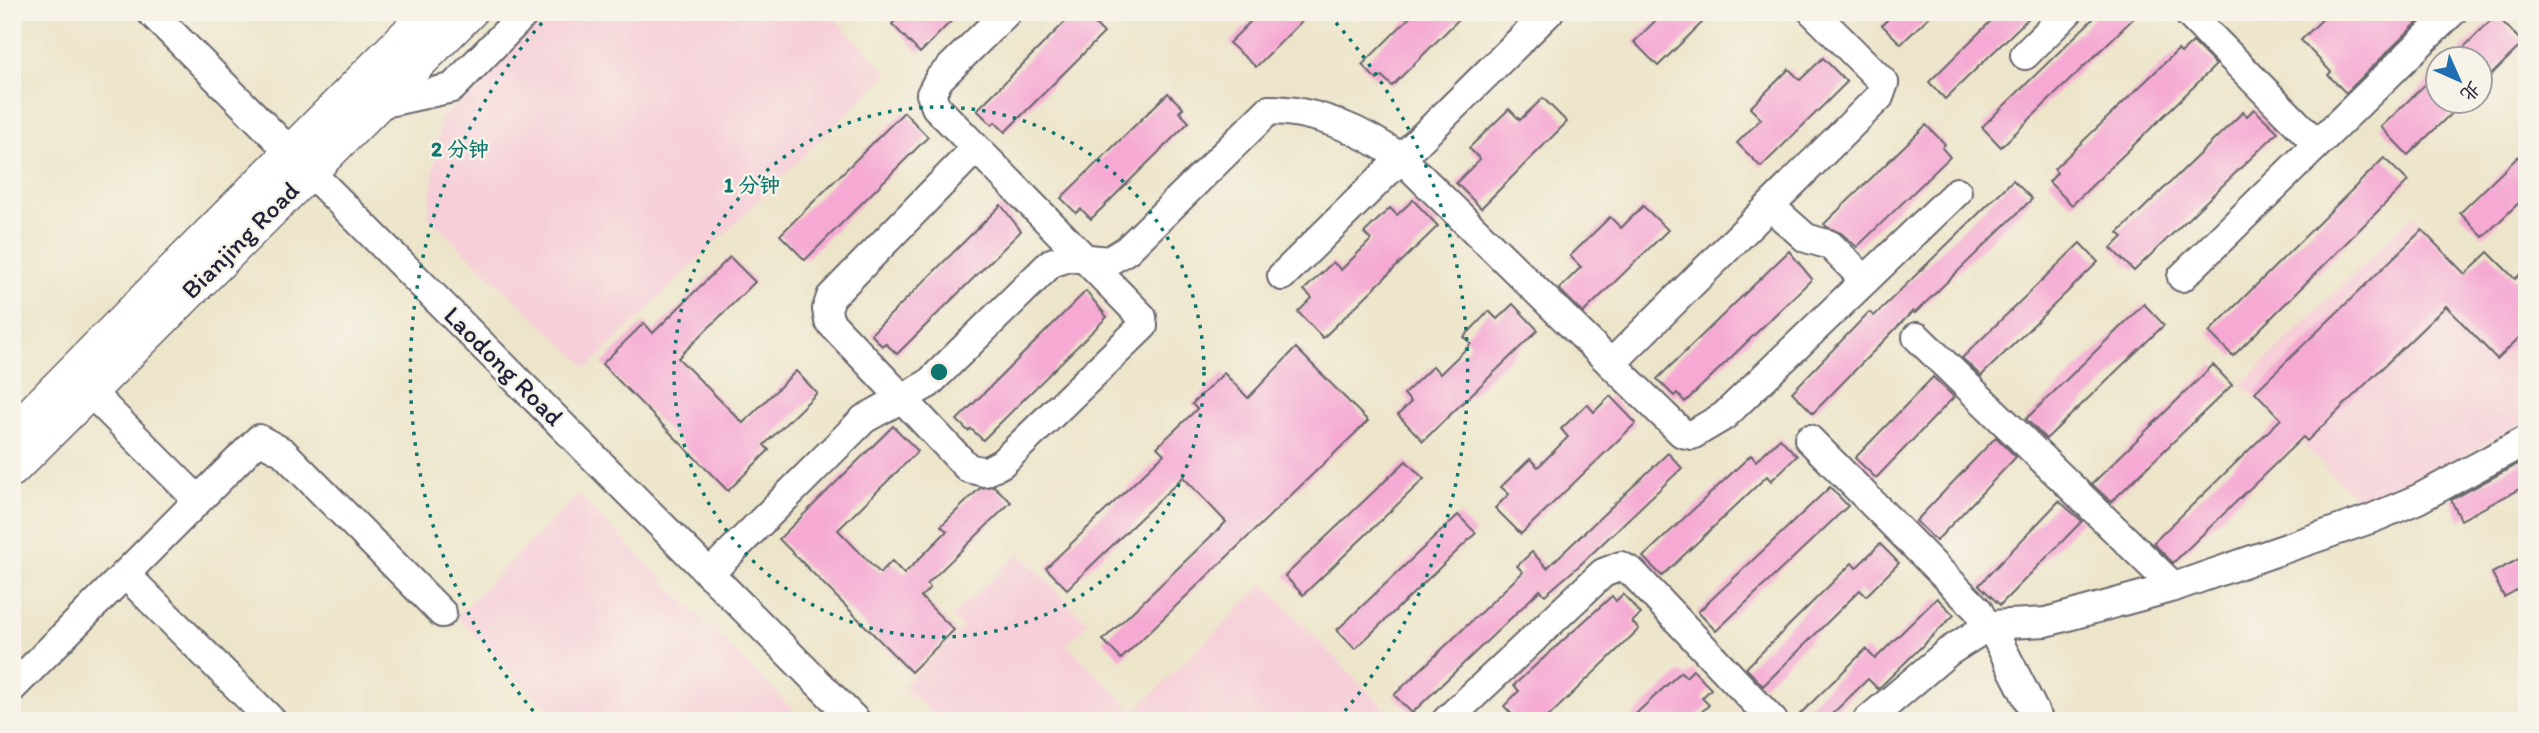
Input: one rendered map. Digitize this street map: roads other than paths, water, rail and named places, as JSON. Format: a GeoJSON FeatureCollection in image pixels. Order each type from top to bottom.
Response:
{"type":"FeatureCollection","features":[{"type":"Feature","properties":{"kind":"main road","name":"Bianjing Road"},"geometry":{"type":"LineString","coordinates":[[12,469],[89,391],[301,161],[430,12]]}},
{"type":"Feature","properties":{"kind":"main road","name":"Bianjing Road"},"geometry":{"type":"LineString","coordinates":[[12,434],[301,161],[379,104],[469,12]]}},
{"type":"Feature","properties":{"kind":"street","name":"Laodong Road"},"geometry":{"type":"LineString","coordinates":[[151,12],[856,721]]}},
{"type":"Feature","properties":{"kind":"street"},"geometry":{"type":"LineString","coordinates":[[379,104],[452,88],[526,12]]}},
{"type":"Feature","properties":{"kind":"street"},"geometry":{"type":"LineString","coordinates":[[976,148],[831,297],[827,309],[829,321],[968,468],[985,472],[1002,463],[1143,326],[1142,317],[936,107],[931,94],[939,79],[1007,12]]}},
{"type":"Feature","properties":{"kind":"street"},"geometry":{"type":"LineString","coordinates":[[1282,276],[1549,12]]}},
{"type":"Feature","properties":{"kind":"street"},"geometry":{"type":"LineString","coordinates":[[1611,364],[1867,112],[1879,97],[1884,83],[1813,12]]}},
{"type":"Feature","properties":{"kind":"street"},"geometry":{"type":"LineString","coordinates":[[2025,55],[2068,12]]}},
{"type":"Feature","properties":{"kind":"street"},"geometry":{"type":"LineString","coordinates":[[2187,12],[2317,144]]}},
{"type":"Feature","properties":{"kind":"street"},"geometry":{"type":"LineString","coordinates":[[2182,277],[2452,12]]}},
{"type":"Feature","properties":{"kind":"street"},"geometry":{"type":"LineString","coordinates":[[709,574],[864,419],[885,405],[928,384],[1051,263],[1069,257],[1109,261],[1128,250],[1269,110],[1306,114],[1334,123],[1379,142],[1401,158],[1682,433],[1692,435],[1724,416],[1957,191]]}},
{"type":"Feature","properties":{"kind":"street"},"geometry":{"type":"LineString","coordinates":[[1771,207],[1806,238],[1830,245],[1866,280]]}},
{"type":"Feature","properties":{"kind":"street"},"geometry":{"type":"LineString","coordinates":[[1917,337],[2174,587]]}},
{"type":"Feature","properties":{"kind":"street"},"geometry":{"type":"LineString","coordinates":[[89,391],[198,500]]}},
{"type":"Feature","properties":{"kind":"street"},"geometry":{"type":"LineString","coordinates":[[12,688],[258,439],[283,452],[442,613]]}},
{"type":"Feature","properties":{"kind":"street"},"geometry":{"type":"LineString","coordinates":[[1809,439],[1978,610],[2039,721]]}},
{"type":"Feature","properties":{"kind":"street"},"geometry":{"type":"LineString","coordinates":[[1867,721],[1948,652],[1988,626],[2046,622],[2174,587],[2385,513],[2418,499],[2527,440]]}},
{"type":"Feature","properties":{"kind":"street"},"geometry":{"type":"LineString","coordinates":[[1446,721],[1603,573],[1620,566],[1632,572],[1773,721]]}},
{"type":"Feature","properties":{"kind":"street"},"geometry":{"type":"LineString","coordinates":[[125,574],[272,721]]}}]}
